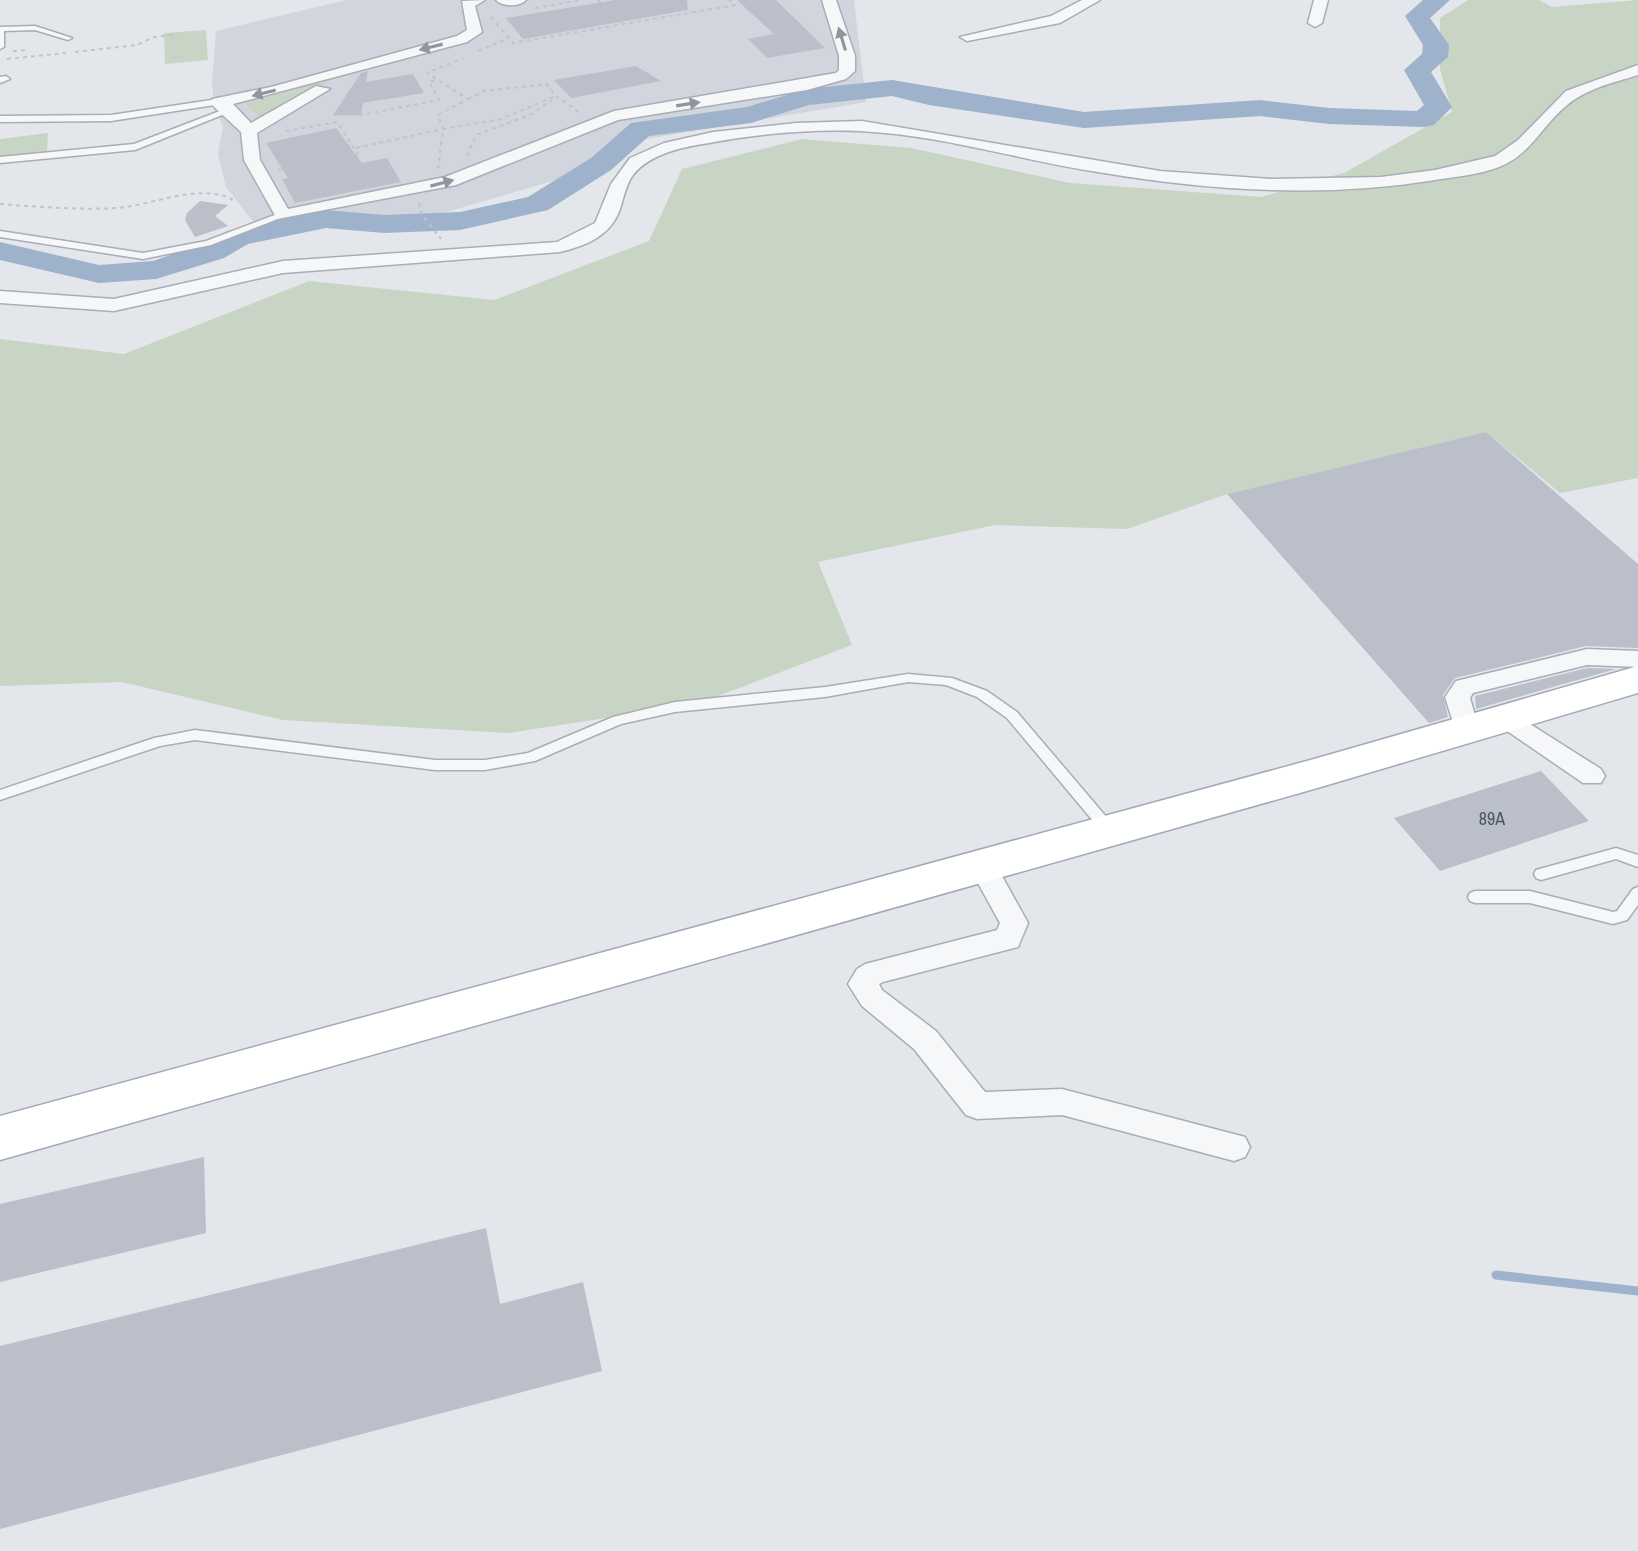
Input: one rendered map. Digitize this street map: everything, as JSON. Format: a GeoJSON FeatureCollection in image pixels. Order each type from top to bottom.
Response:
{"type":"FeatureCollection","features":[{"type":"Feature","properties":{"kind":"main road"},"geometry":{"type":"LineString","coordinates":[[0,1138],[1109,830],[1638,679]]}},
{"type":"Feature","properties":{"kind":"street"},"geometry":{"type":"LineString","coordinates":[[478,0],[467,4],[475,29],[467,37],[223,106],[249,131],[252,160],[283,215],[432,186],[488,168],[596,121],[841,76],[847,71],[847,56],[829,0]]}},
{"type":"Feature","properties":{"kind":"street"},"geometry":{"type":"LineString","coordinates":[[503,0],[519,0]]}},
{"type":"Feature","properties":{"kind":"street"},"geometry":{"type":"LineString","coordinates":[[967,37],[1055,20],[1093,0]]}},
{"type":"Feature","properties":{"kind":"street"},"geometry":{"type":"LineString","coordinates":[[1315,23],[1321,0]]}},
{"type":"Feature","properties":{"kind":"street"},"geometry":{"type":"LineString","coordinates":[[249,131],[363,65]]}},
{"type":"Feature","properties":{"kind":"street"},"geometry":{"type":"LineString","coordinates":[[0,297],[96,306],[129,304],[226,277],[282,267],[438,260],[552,249],[601,230],[610,221],[624,175],[650,154],[680,144],[802,127],[903,129],[1074,164],[1178,177],[1316,183],[1409,179],[1494,164],[1519,151],[1572,94],[1638,70]]}},
{"type":"Feature","properties":{"kind":"street"},"geometry":{"type":"LineString","coordinates":[[333,204],[421,209],[480,188],[491,180],[488,168]]}},
{"type":"Feature","properties":{"kind":"street"},"geometry":{"type":"LineString","coordinates":[[1592,776],[1486,723],[1457,697],[1465,687],[1587,657],[1638,659]]}},
{"type":"Feature","properties":{"kind":"street"},"geometry":{"type":"LineString","coordinates":[[982,865],[1014,923],[1008,939],[875,972],[867,977],[864,990],[925,1040],[977,1106],[1062,1102],[1234,1147]]}},
{"type":"Feature","properties":{"kind":"lane"},"geometry":{"type":"LineString","coordinates":[[0,47],[0,30],[35,28],[68,38]]}},
{"type":"Feature","properties":{"kind":"lane"},"geometry":{"type":"LineString","coordinates":[[0,119],[111,118],[223,106]]}},
{"type":"Feature","properties":{"kind":"lane"},"geometry":{"type":"LineString","coordinates":[[0,160],[135,147],[223,106]]}},
{"type":"Feature","properties":{"kind":"lane"},"geometry":{"type":"LineString","coordinates":[[0,234],[143,256],[208,243],[283,215]]}},
{"type":"Feature","properties":{"kind":"lane"},"geometry":{"type":"LineString","coordinates":[[0,795],[159,741],[195,735],[435,765],[485,765],[530,758],[618,720],[675,707],[825,692],[908,678],[959,685],[982,694],[1012,715],[1109,830]]}},
{"type":"Feature","properties":{"kind":"lane"},"geometry":{"type":"LineString","coordinates":[[1541,874],[1616,853],[1638,861]]}},
{"type":"Feature","properties":{"kind":"lane"},"geometry":{"type":"LineString","coordinates":[[1475,897],[1530,897],[1613,918],[1622,916],[1638,893]]}},
{"type":"Feature","properties":{"kind":"path"},"geometry":{"type":"LineString","coordinates":[[598,0],[624,24]]}},
{"type":"Feature","properties":{"kind":"path"},"geometry":{"type":"LineString","coordinates":[[489,15],[513,43],[735,5],[729,0]]}},
{"type":"Feature","properties":{"kind":"path"},"geometry":{"type":"LineString","coordinates":[[1,60],[137,45],[154,37],[178,34]]}},
{"type":"Feature","properties":{"kind":"path"},"geometry":{"type":"LineString","coordinates":[[468,99],[427,73],[509,38]]}},
{"type":"Feature","properties":{"kind":"path"},"geometry":{"type":"LineString","coordinates":[[335,115],[361,115],[439,100],[429,82],[437,80]]}},
{"type":"Feature","properties":{"kind":"path"},"geometry":{"type":"LineString","coordinates":[[432,186],[437,178],[443,129],[438,115],[484,91],[525,84],[547,84],[556,96],[596,121]]}},
{"type":"Feature","properties":{"kind":"path"},"geometry":{"type":"LineString","coordinates":[[356,148],[443,129],[491,124],[525,114],[556,96]]}},
{"type":"Feature","properties":{"kind":"path"},"geometry":{"type":"LineString","coordinates":[[432,186],[463,161],[476,135],[538,112],[556,96]]}},
{"type":"Feature","properties":{"kind":"path"},"geometry":{"type":"LineString","coordinates":[[270,172],[358,154],[337,122],[283,131]]}},
{"type":"Feature","properties":{"kind":"path"},"geometry":{"type":"LineString","coordinates":[[0,204],[99,211],[199,194],[227,196],[232,199],[229,202]]}},
{"type":"Feature","properties":{"kind":"path"},"geometry":{"type":"LineString","coordinates":[[421,209],[437,235]]}},
{"type":"Feature","properties":{"kind":"shaded area"},"geometry":{"type":"Polygon","coordinates":[[[346,0],[854,0],[866,102],[610,145],[590,162],[556,180],[450,211],[391,221],[326,219],[262,233],[226,187],[218,154],[223,126],[215,111],[212,83],[216,31],[346,0]]]}},
{"type":"Feature","properties":{"kind":"green space"},"geometry":{"type":"Polygon","coordinates":[[[1468,0],[1539,0],[1552,7],[1638,0],[1638,478],[1560,493],[1486,432],[1227,494],[1127,529],[995,525],[818,562],[852,645],[697,704],[508,733],[283,720],[122,682],[0,686],[0,339],[124,354],[309,281],[494,300],[649,241],[682,169],[802,139],[911,148],[1070,183],[1262,197],[1346,172],[1452,112],[1440,69],[1440,18],[1468,0]]]}},
{"type":"Feature","properties":{"kind":"green space"},"geometry":{"type":"Polygon","coordinates":[[[206,30],[208,60],[165,64],[164,33],[206,30]]]}},
{"type":"Feature","properties":{"kind":"green space"},"geometry":{"type":"Polygon","coordinates":[[[349,72],[303,93],[260,118],[245,102],[349,72]]]}},
{"type":"Feature","properties":{"kind":"green space"},"geometry":{"type":"Polygon","coordinates":[[[48,133],[47,152],[0,158],[0,139],[48,133]]]}},
{"type":"Feature","properties":{"kind":"building"},"geometry":{"type":"Polygon","coordinates":[[[615,0],[687,0],[688,10],[523,39],[506,18],[615,0]]]}},
{"type":"Feature","properties":{"kind":"building"},"geometry":{"type":"Polygon","coordinates":[[[737,0],[776,0],[825,48],[767,58],[748,39],[774,34],[737,0]]]}},
{"type":"Feature","properties":{"kind":"building"},"geometry":{"type":"Polygon","coordinates":[[[636,66],[661,81],[571,98],[554,80],[636,66]]]}},
{"type":"Feature","properties":{"kind":"building"},"geometry":{"type":"Polygon","coordinates":[[[368,71],[366,82],[413,74],[424,93],[363,103],[361,115],[333,115],[361,73],[368,71]]]}},
{"type":"Feature","properties":{"kind":"building"},"geometry":{"type":"Polygon","coordinates":[[[336,128],[362,163],[387,158],[401,182],[295,203],[282,179],[288,178],[266,143],[336,128]]]}},
{"type":"Feature","properties":{"kind":"building"},"geometry":{"type":"Polygon","coordinates":[[[200,201],[228,205],[215,216],[228,226],[195,237],[185,220],[187,213],[200,201]]]}},
{"type":"Feature","properties":{"kind":"building"},"geometry":{"type":"Polygon","coordinates":[[[1486,432],[1638,564],[1638,648],[1586,646],[1455,678],[1443,695],[1448,717],[1429,723],[1227,494],[1486,432]]]}},
{"type":"Feature","properties":{"kind":"building"},"geometry":{"type":"Polygon","coordinates":[[[1587,668],[1616,669],[1476,709],[1475,696],[1587,668]]]}},
{"type":"Feature","properties":{"kind":"building"},"geometry":{"type":"Polygon","coordinates":[[[1541,771],[1589,821],[1440,871],[1394,818],[1541,771]]]}},
{"type":"Feature","properties":{"kind":"building"},"geometry":{"type":"Polygon","coordinates":[[[204,1157],[206,1233],[0,1282],[0,1204],[204,1157]]]}},
{"type":"Feature","properties":{"kind":"building"},"geometry":{"type":"Polygon","coordinates":[[[486,1228],[500,1304],[583,1282],[602,1371],[0,1529],[0,1346],[486,1228]]]}},
{"type":"Feature","properties":{"kind":"waterway"},"geometry":{"type":"LineString","coordinates":[[0,251],[99,274],[156,270],[213,251],[239,237],[326,219],[384,224],[460,221],[538,204],[601,164],[641,129],[751,115],[806,97],[892,88],[929,97],[1084,120],[1260,108],[1329,116],[1424,119],[1438,107],[1417,70],[1435,57],[1436,45],[1417,16],[1438,0]]}},
{"type":"Feature","properties":{"kind":"waterway"},"geometry":{"type":"LineString","coordinates":[[1496,1275],[1638,1291]]}}]}
